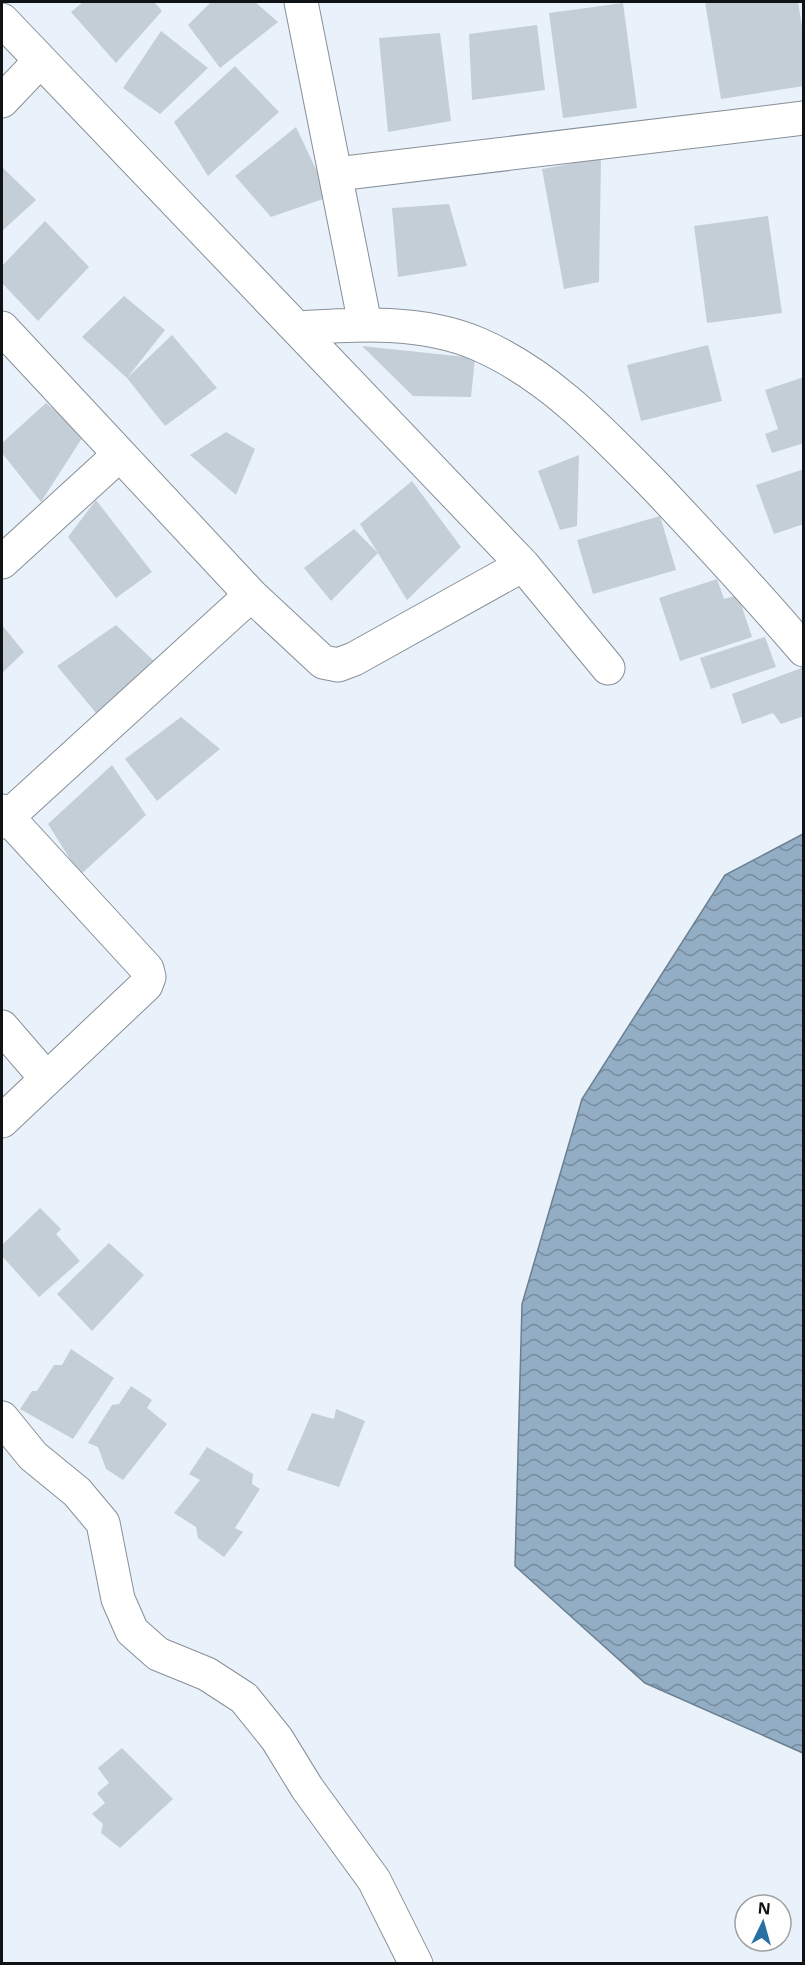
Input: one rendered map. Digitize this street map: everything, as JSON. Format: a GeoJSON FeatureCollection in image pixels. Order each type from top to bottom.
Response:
{"type":"FeatureCollection","features":[{"type":"Feature","properties":{"kind":"street"},"geometry":{"type":"LineString","coordinates":[[301,2],[365,324]]}},
{"type":"Feature","properties":{"kind":"street"},"geometry":{"type":"LineString","coordinates":[[2,20],[299,328],[523,565],[608,668]]}},
{"type":"Feature","properties":{"kind":"street"},"geometry":{"type":"LineString","coordinates":[[2,101],[40,61]]}},
{"type":"Feature","properties":{"kind":"street"},"geometry":{"type":"LineString","coordinates":[[337,174],[804,118]]}},
{"type":"Feature","properties":{"kind":"street"},"geometry":{"type":"LineString","coordinates":[[299,328],[365,324],[427,329],[477,343],[521,366],[586,415],[748,585],[804,650]]}},
{"type":"Feature","properties":{"kind":"street"},"geometry":{"type":"LineString","coordinates":[[2,328],[118,456],[251,595],[323,662],[338,665],[523,565]]}},
{"type":"Feature","properties":{"kind":"street"},"geometry":{"type":"LineString","coordinates":[[2,562],[118,456]]}},
{"type":"Feature","properties":{"kind":"street"},"geometry":{"type":"LineString","coordinates":[[2,1121],[146,985],[149,977],[147,969],[3,817],[251,595]]}},
{"type":"Feature","properties":{"kind":"street"},"geometry":{"type":"LineString","coordinates":[[2,1027],[46,1078]]}},
{"type":"Feature","properties":{"kind":"street"},"geometry":{"type":"LineString","coordinates":[[2,1418],[33,1456],[77,1492],[103,1523],[118,1599],[132,1631],[158,1654],[207,1674],[244,1698],[277,1739],[307,1788],[374,1880],[416,1964]]}},
{"type":"Feature","properties":{"kind":"water"},"geometry":{"type":"Polygon","coordinates":[[[803,834],[803,1753],[645,1683],[515,1566],[522,1304],[582,1099],[725,875],[803,834]]]}},
{"type":"Feature","properties":{"kind":"building"},"geometry":{"type":"Polygon","coordinates":[[[83,2],[154,2],[162,11],[116,63],[71,12],[83,2]]]}},
{"type":"Feature","properties":{"kind":"building"},"geometry":{"type":"Polygon","coordinates":[[[211,2],[255,2],[278,22],[220,68],[188,25],[211,2]]]}},
{"type":"Feature","properties":{"kind":"building"},"geometry":{"type":"Polygon","coordinates":[[[705,2],[798,2],[804,38],[804,86],[721,99],[705,2]]]}},
{"type":"Feature","properties":{"kind":"building"},"geometry":{"type":"Polygon","coordinates":[[[623,3],[637,108],[563,118],[549,13],[623,3]]]}},
{"type":"Feature","properties":{"kind":"building"},"geometry":{"type":"Polygon","coordinates":[[[537,25],[545,90],[472,100],[469,34],[537,25]]]}},
{"type":"Feature","properties":{"kind":"building"},"geometry":{"type":"Polygon","coordinates":[[[161,31],[208,68],[160,114],[123,88],[161,31]]]}},
{"type":"Feature","properties":{"kind":"building"},"geometry":{"type":"Polygon","coordinates":[[[440,33],[451,121],[388,132],[379,38],[440,33]]]}},
{"type":"Feature","properties":{"kind":"building"},"geometry":{"type":"Polygon","coordinates":[[[235,66],[279,112],[208,176],[174,122],[235,66]]]}},
{"type":"Feature","properties":{"kind":"building"},"geometry":{"type":"Polygon","coordinates":[[[296,127],[329,197],[271,217],[235,176],[296,127]]]}},
{"type":"Feature","properties":{"kind":"building"},"geometry":{"type":"Polygon","coordinates":[[[601,158],[599,282],[564,289],[542,169],[601,158]]]}},
{"type":"Feature","properties":{"kind":"building"},"geometry":{"type":"Polygon","coordinates":[[[2,167],[36,200],[2,231],[2,167]]]}},
{"type":"Feature","properties":{"kind":"building"},"geometry":{"type":"Polygon","coordinates":[[[449,204],[467,266],[398,277],[392,208],[449,204]]]}},
{"type":"Feature","properties":{"kind":"building"},"geometry":{"type":"Polygon","coordinates":[[[768,216],[782,313],[707,323],[694,226],[768,216]]]}},
{"type":"Feature","properties":{"kind":"building"},"geometry":{"type":"Polygon","coordinates":[[[45,221],[89,267],[38,321],[2,283],[2,266],[45,221]]]}},
{"type":"Feature","properties":{"kind":"building"},"geometry":{"type":"Polygon","coordinates":[[[124,296],[165,330],[127,378],[82,337],[124,296]]]}},
{"type":"Feature","properties":{"kind":"building"},"geometry":{"type":"Polygon","coordinates":[[[172,335],[217,388],[165,426],[127,378],[172,335]]]}},
{"type":"Feature","properties":{"kind":"building"},"geometry":{"type":"Polygon","coordinates":[[[708,345],[722,401],[641,421],[627,365],[708,345]]]}},
{"type":"Feature","properties":{"kind":"building"},"geometry":{"type":"Polygon","coordinates":[[[362,346],[475,358],[471,397],[413,396],[362,346]]]}},
{"type":"Feature","properties":{"kind":"building"},"geometry":{"type":"Polygon","coordinates":[[[804,377],[804,443],[772,453],[765,434],[778,429],[765,390],[804,377]]]}},
{"type":"Feature","properties":{"kind":"building"},"geometry":{"type":"Polygon","coordinates":[[[46,403],[84,435],[41,502],[2,453],[2,443],[46,403]]]}},
{"type":"Feature","properties":{"kind":"building"},"geometry":{"type":"Polygon","coordinates":[[[226,432],[255,449],[236,495],[190,455],[226,432]]]}},
{"type":"Feature","properties":{"kind":"building"},"geometry":{"type":"Polygon","coordinates":[[[579,455],[577,526],[560,530],[538,471],[579,455]]]}},
{"type":"Feature","properties":{"kind":"building"},"geometry":{"type":"Polygon","coordinates":[[[804,469],[804,524],[774,534],[756,485],[804,469]]]}},
{"type":"Feature","properties":{"kind":"building"},"geometry":{"type":"Polygon","coordinates":[[[412,481],[461,547],[407,600],[360,524],[412,481]]]}},
{"type":"Feature","properties":{"kind":"building"},"geometry":{"type":"Polygon","coordinates":[[[96,500],[152,572],[116,598],[68,537],[96,500]]]}},
{"type":"Feature","properties":{"kind":"building"},"geometry":{"type":"Polygon","coordinates":[[[660,516],[676,570],[593,594],[577,540],[660,516]]]}},
{"type":"Feature","properties":{"kind":"building"},"geometry":{"type":"Polygon","coordinates":[[[354,529],[378,553],[331,601],[304,568],[354,529]]]}},
{"type":"Feature","properties":{"kind":"building"},"geometry":{"type":"Polygon","coordinates":[[[717,579],[724,599],[738,595],[752,637],[680,661],[659,598],[717,579]]]}},
{"type":"Feature","properties":{"kind":"building"},"geometry":{"type":"Polygon","coordinates":[[[2,625],[24,652],[2,673],[2,625]]]}},
{"type":"Feature","properties":{"kind":"building"},"geometry":{"type":"Polygon","coordinates":[[[116,625],[154,661],[96,713],[57,666],[116,625]]]}},
{"type":"Feature","properties":{"kind":"building"},"geometry":{"type":"Polygon","coordinates":[[[765,637],[776,667],[711,689],[700,658],[765,637]]]}},
{"type":"Feature","properties":{"kind":"building"},"geometry":{"type":"Polygon","coordinates":[[[804,667],[804,716],[781,724],[773,713],[742,724],[732,694],[804,667]]]}},
{"type":"Feature","properties":{"kind":"building"},"geometry":{"type":"Polygon","coordinates":[[[181,717],[220,749],[157,801],[125,759],[181,717]]]}},
{"type":"Feature","properties":{"kind":"building"},"geometry":{"type":"Polygon","coordinates":[[[112,765],[146,815],[80,875],[48,824],[112,765]]]}},
{"type":"Feature","properties":{"kind":"building"},"geometry":{"type":"Polygon","coordinates":[[[40,1208],[61,1229],[56,1234],[80,1261],[39,1297],[2,1256],[2,1245],[40,1208]]]}},
{"type":"Feature","properties":{"kind":"building"},"geometry":{"type":"Polygon","coordinates":[[[109,1243],[144,1275],[92,1331],[57,1294],[109,1243]]]}},
{"type":"Feature","properties":{"kind":"building"},"geometry":{"type":"Polygon","coordinates":[[[71,1349],[114,1378],[73,1439],[20,1409],[32,1391],[37,1391],[54,1365],[62,1365],[71,1349]]]}},
{"type":"Feature","properties":{"kind":"building"},"geometry":{"type":"Polygon","coordinates":[[[131,1386],[152,1400],[147,1408],[167,1424],[123,1480],[106,1469],[98,1447],[88,1443],[112,1405],[119,1404],[131,1386]]]}},
{"type":"Feature","properties":{"kind":"building"},"geometry":{"type":"Polygon","coordinates":[[[336,1409],[365,1421],[339,1487],[287,1470],[312,1413],[334,1419],[336,1409]]]}},
{"type":"Feature","properties":{"kind":"building"},"geometry":{"type":"Polygon","coordinates":[[[207,1447],[253,1474],[252,1484],[260,1489],[235,1528],[243,1532],[224,1557],[198,1538],[196,1527],[174,1513],[200,1480],[189,1474],[207,1447]]]}},
{"type":"Feature","properties":{"kind":"building"},"geometry":{"type":"Polygon","coordinates":[[[122,1748],[173,1799],[120,1848],[101,1833],[103,1824],[92,1814],[105,1803],[97,1793],[109,1783],[98,1768],[122,1748]]]}}]}
